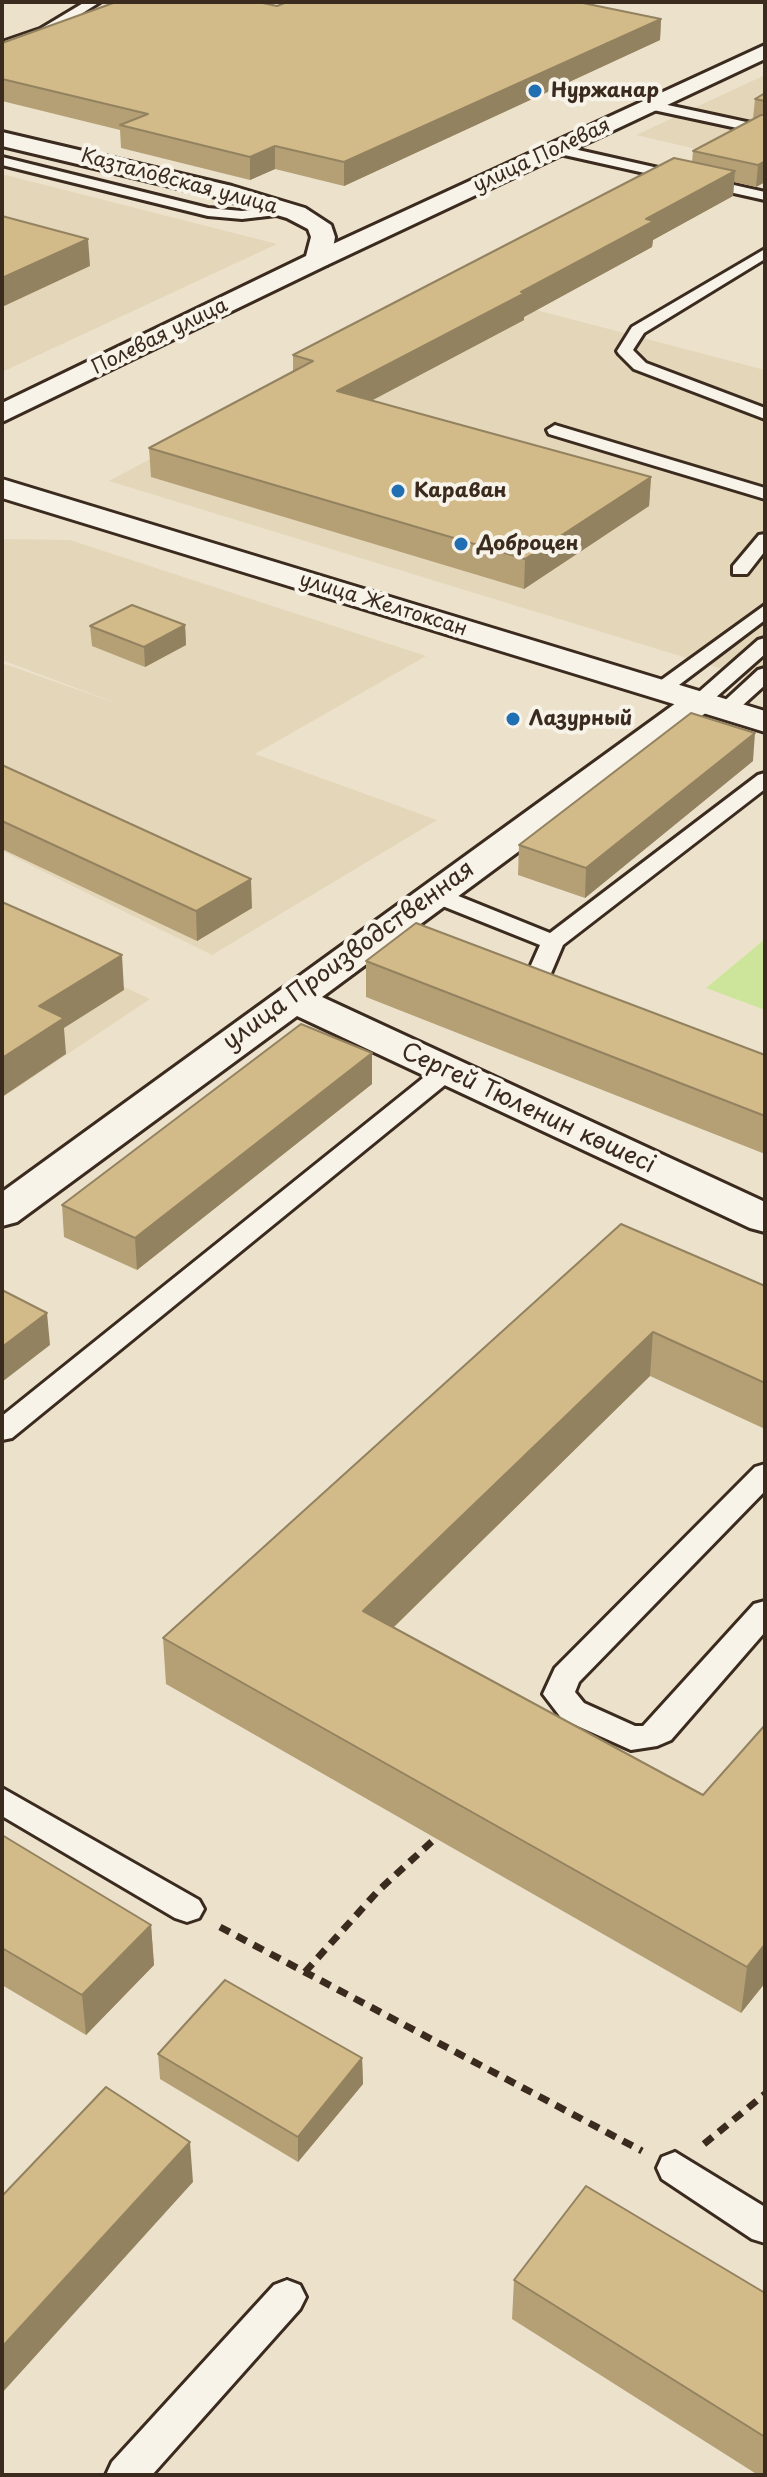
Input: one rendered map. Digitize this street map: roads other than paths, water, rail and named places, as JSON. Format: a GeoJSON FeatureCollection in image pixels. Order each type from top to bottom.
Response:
{"type":"FeatureCollection","features":[{"type":"Feature","properties":{"kind":"street","name":"улица Полевая"},"geometry":{"type":"LineString","coordinates":[[318,260],[765,51]]}},
{"type":"Feature","properties":{"kind":"street","name":"Казталовская улица"},"geometry":{"type":"LineString","coordinates":[[2,139],[285,210],[319,225],[323,237],[318,260]]}},
{"type":"Feature","properties":{"kind":"street","name":"Полевая улица"},"geometry":{"type":"LineString","coordinates":[[2,414],[318,260]]}},
{"type":"Feature","properties":{"kind":"street","name":"улица Желтоксан"},"geometry":{"type":"LineString","coordinates":[[2,488],[765,722]]}},
{"type":"Feature","properties":{"kind":"street","name":"улица Производственная"},"geometry":{"type":"LineString","coordinates":[[2,1213],[291,998],[397,936],[433,894],[713,706]]}},
{"type":"Feature","properties":{"kind":"street","name":"Сергей Тюленин көшесі"},"geometry":{"type":"LineString","coordinates":[[291,998],[765,1219]]}},
{"type":"Feature","properties":{"kind":"lane"},"geometry":{"type":"LineString","coordinates":[[2,46],[44,32],[94,2]]}},
{"type":"Feature","properties":{"kind":"lane"},"geometry":{"type":"LineString","coordinates":[[649,105],[765,130]]}},
{"type":"Feature","properties":{"kind":"lane"},"geometry":{"type":"LineString","coordinates":[[556,149],[765,196]]}},
{"type":"Feature","properties":{"kind":"lane"},"geometry":{"type":"LineString","coordinates":[[2,161],[208,212],[242,215],[285,210]]}},
{"type":"Feature","properties":{"kind":"lane"},"geometry":{"type":"LineString","coordinates":[[765,253],[638,330],[625,351],[640,366],[765,414]]}},
{"type":"Feature","properties":{"kind":"lane"},"geometry":{"type":"LineString","coordinates":[[555,430],[765,494]]}},
{"type":"Feature","properties":{"kind":"lane"},"geometry":{"type":"LineString","coordinates":[[740,570],[765,539]]}},
{"type":"Feature","properties":{"kind":"lane"},"geometry":{"type":"LineString","coordinates":[[660,690],[765,611]]}},
{"type":"Feature","properties":{"kind":"lane"},"geometry":{"type":"LineString","coordinates":[[713,706],[765,644]]}},
{"type":"Feature","properties":{"kind":"lane"},"geometry":{"type":"LineString","coordinates":[[713,706],[765,674]]}},
{"type":"Feature","properties":{"kind":"lane"},"geometry":{"type":"LineString","coordinates":[[536,981],[553,942],[765,779]]}},
{"type":"Feature","properties":{"kind":"lane"},"geometry":{"type":"LineString","coordinates":[[433,894],[553,942]]}},
{"type":"Feature","properties":{"kind":"lane"},"geometry":{"type":"LineString","coordinates":[[508,972],[579,997]]}},
{"type":"Feature","properties":{"kind":"lane"},"geometry":{"type":"LineString","coordinates":[[2,1431],[447,1071]]}},
{"type":"Feature","properties":{"kind":"lane"},"geometry":{"type":"LineString","coordinates":[[759,1489],[566,1676],[559,1694],[573,1711],[631,1738],[646,1738],[660,1732],[765,1612]]}},
{"type":"Feature","properties":{"kind":"lane"},"geometry":{"type":"LineString","coordinates":[[2,1800],[187,1909]]}},
{"type":"Feature","properties":{"kind":"lane"},"geometry":{"type":"LineString","coordinates":[[675,2168],[765,2227]]}},
{"type":"Feature","properties":{"kind":"lane"},"geometry":{"type":"LineString","coordinates":[[126,2475],[287,2297]]}},
{"type":"Feature","properties":{"kind":"place","name":"Нуржанар"},"geometry":{"type":"Point","coordinates":[535,91]}},
{"type":"Feature","properties":{"kind":"place","name":"Караван"},"geometry":{"type":"Point","coordinates":[398,491]}},
{"type":"Feature","properties":{"kind":"place","name":"Доброцен"},"geometry":{"type":"Point","coordinates":[461,544]}},
{"type":"Feature","properties":{"kind":"place","name":"Лазурный"},"geometry":{"type":"Point","coordinates":[513,719]}}]}
